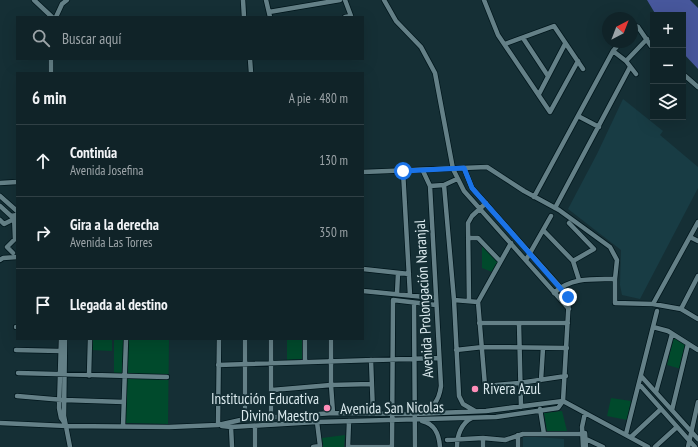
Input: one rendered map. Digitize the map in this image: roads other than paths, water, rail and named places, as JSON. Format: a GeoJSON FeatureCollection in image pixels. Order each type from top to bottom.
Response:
{"type":"FeatureCollection","features":[{"type":"Feature","properties":{"kind":"street"},"geometry":{"type":"LineString","coordinates":[[34,0],[51,16]]}},
{"type":"Feature","properties":{"kind":"street"},"geometry":{"type":"LineString","coordinates":[[56,16],[62,4],[67,0]]}},
{"type":"Feature","properties":{"kind":"street"},"geometry":{"type":"LineString","coordinates":[[243,0],[244,16]]}},
{"type":"Feature","properties":{"kind":"street"},"geometry":{"type":"LineString","coordinates":[[266,0],[269,14],[313,2],[340,0]]}},
{"type":"Feature","properties":{"kind":"street"},"geometry":{"type":"LineString","coordinates":[[345,0],[351,16]]}},
{"type":"Feature","properties":{"kind":"street"},"geometry":{"type":"LineString","coordinates":[[384,0],[396,21],[421,47],[435,74],[453,169],[464,191],[569,309]]}},
{"type":"Feature","properties":{"kind":"street"},"geometry":{"type":"LineString","coordinates":[[484,0],[498,35],[550,112],[578,62]]}},
{"type":"Feature","properties":{"kind":"street"},"geometry":{"type":"LineString","coordinates":[[505,44],[554,26],[583,69]]}},
{"type":"Feature","properties":{"kind":"street"},"geometry":{"type":"LineString","coordinates":[[638,27],[650,44]]}},
{"type":"Feature","properties":{"kind":"street"},"geometry":{"type":"LineString","coordinates":[[524,38],[548,76]]}},
{"type":"Feature","properties":{"kind":"street"},"geometry":{"type":"LineString","coordinates":[[626,61],[647,39]]}},
{"type":"Feature","properties":{"kind":"street"},"geometry":{"type":"LineString","coordinates":[[539,94],[566,44]]}},
{"type":"Feature","properties":{"kind":"street"},"geometry":{"type":"LineString","coordinates":[[534,197],[616,48]]}},
{"type":"Feature","properties":{"kind":"street"},"geometry":{"type":"LineString","coordinates":[[613,51],[626,61],[636,74]]}},
{"type":"Feature","properties":{"kind":"street"},"geometry":{"type":"LineString","coordinates":[[51,60],[51,72]]}},
{"type":"Feature","properties":{"kind":"street"},"geometry":{"type":"LineString","coordinates":[[250,60],[251,72]]}},
{"type":"Feature","properties":{"kind":"street"},"geometry":{"type":"LineString","coordinates":[[555,208],[630,67]]}},
{"type":"Feature","properties":{"kind":"street"},"geometry":{"type":"LineString","coordinates":[[686,77],[698,87]]}},
{"type":"Feature","properties":{"kind":"street"},"geometry":{"type":"LineString","coordinates":[[578,116],[599,127]]}},
{"type":"Feature","properties":{"kind":"street"},"geometry":{"type":"LineString","coordinates":[[364,172],[423,171],[487,167],[534,197],[555,208],[610,247],[617,260],[615,303],[653,304],[682,309],[698,319]]}},
{"type":"Feature","properties":{"kind":"street"},"geometry":{"type":"LineString","coordinates":[[464,168],[472,188],[561,287],[568,297],[569,309],[566,376],[563,401],[648,447]]}},
{"type":"Feature","properties":{"kind":"street"},"geometry":{"type":"LineString","coordinates":[[403,171],[410,295]]}},
{"type":"Feature","properties":{"kind":"street","name":"Avenida Prolongación Naranjal"},"geometry":{"type":"LineString","coordinates":[[414,412],[432,406],[440,398],[430,186],[423,171]]}},
{"type":"Feature","properties":{"kind":"street"},"geometry":{"type":"LineString","coordinates":[[430,186],[444,185],[457,179]]}},
{"type":"Feature","properties":{"kind":"street"},"geometry":{"type":"LineString","coordinates":[[0,183],[16,182]]}},
{"type":"Feature","properties":{"kind":"street","name":"Avenida Prolongación Naranjal"},"geometry":{"type":"LineString","coordinates":[[444,185],[454,300],[458,396],[463,404],[477,411]]}},
{"type":"Feature","properties":{"kind":"street"},"geometry":{"type":"LineString","coordinates":[[0,196],[16,210]]}},
{"type":"Feature","properties":{"kind":"street"},"geometry":{"type":"LineString","coordinates":[[469,301],[469,219],[486,203]]}},
{"type":"Feature","properties":{"kind":"street"},"geometry":{"type":"LineString","coordinates":[[0,206],[11,216],[15,217]]}},
{"type":"Feature","properties":{"kind":"street"},"geometry":{"type":"LineString","coordinates":[[526,260],[544,231],[551,216]]}},
{"type":"Feature","properties":{"kind":"street"},"geometry":{"type":"LineString","coordinates":[[0,220],[4,224],[15,217]]}},
{"type":"Feature","properties":{"kind":"street"},"geometry":{"type":"LineString","coordinates":[[0,260],[15,254],[7,246],[15,239],[15,217]]}},
{"type":"Feature","properties":{"kind":"street"},"geometry":{"type":"LineString","coordinates":[[653,304],[698,222]]}},
{"type":"Feature","properties":{"kind":"street"},"geometry":{"type":"LineString","coordinates":[[569,223],[594,249],[573,261]]}},
{"type":"Feature","properties":{"kind":"street"},"geometry":{"type":"LineString","coordinates":[[544,231],[573,261],[579,280]]}},
{"type":"Feature","properties":{"kind":"street"},"geometry":{"type":"LineString","coordinates":[[690,237],[698,241]]}},
{"type":"Feature","properties":{"kind":"street"},"geometry":{"type":"LineString","coordinates":[[468,238],[478,238],[500,261]]}},
{"type":"Feature","properties":{"kind":"street"},"geometry":{"type":"LineString","coordinates":[[511,243],[478,302],[483,347],[485,386],[566,376]]}},
{"type":"Feature","properties":{"kind":"street"},"geometry":{"type":"LineString","coordinates":[[364,269],[409,274]]}},
{"type":"Feature","properties":{"kind":"street"},"geometry":{"type":"LineString","coordinates":[[397,294],[398,273]]}},
{"type":"Feature","properties":{"kind":"street"},"geometry":{"type":"LineString","coordinates":[[682,309],[698,276]]}},
{"type":"Feature","properties":{"kind":"street"},"geometry":{"type":"LineString","coordinates":[[554,293],[561,287],[579,280],[615,279]]}},
{"type":"Feature","properties":{"kind":"street"},"geometry":{"type":"LineString","coordinates":[[364,291],[435,298]]}},
{"type":"Feature","properties":{"kind":"street"},"geometry":{"type":"LineString","coordinates":[[349,421],[348,447],[392,447],[393,300],[436,306]]}},
{"type":"Feature","properties":{"kind":"street"},"geometry":{"type":"LineString","coordinates":[[454,300],[478,302]]}},
{"type":"Feature","properties":{"kind":"street"},"geometry":{"type":"LineString","coordinates":[[414,303],[415,447]]}},
{"type":"Feature","properties":{"kind":"street"},"geometry":{"type":"LineString","coordinates":[[626,434],[657,311]]}},
{"type":"Feature","properties":{"kind":"street"},"geometry":{"type":"LineString","coordinates":[[480,323],[568,323]]}},
{"type":"Feature","properties":{"kind":"street"},"geometry":{"type":"LineString","coordinates":[[519,323],[519,383],[521,407]]}},
{"type":"Feature","properties":{"kind":"street"},"geometry":{"type":"LineString","coordinates":[[653,327],[672,334],[698,350]]}},
{"type":"Feature","properties":{"kind":"street"},"geometry":{"type":"LineString","coordinates":[[656,392],[672,334]]}},
{"type":"Feature","properties":{"kind":"street"},"geometry":{"type":"LineString","coordinates":[[61,340],[62,400],[70,447]]}},
{"type":"Feature","properties":{"kind":"street"},"geometry":{"type":"LineString","coordinates":[[62,375],[65,340]]}},
{"type":"Feature","properties":{"kind":"street"},"geometry":{"type":"LineString","coordinates":[[89,376],[90,340]]}},
{"type":"Feature","properties":{"kind":"street"},"geometry":{"type":"LineString","coordinates":[[123,426],[126,340]]}},
{"type":"Feature","properties":{"kind":"street"},"geometry":{"type":"LineString","coordinates":[[218,425],[219,340]]}},
{"type":"Feature","properties":{"kind":"street"},"geometry":{"type":"LineString","coordinates":[[245,340],[245,419]]}},
{"type":"Feature","properties":{"kind":"street"},"geometry":{"type":"LineString","coordinates":[[271,340],[271,418]]}},
{"type":"Feature","properties":{"kind":"street"},"geometry":{"type":"LineString","coordinates":[[304,362],[305,340]]}},
{"type":"Feature","properties":{"kind":"street"},"geometry":{"type":"LineString","coordinates":[[331,340],[331,385],[333,414]]}},
{"type":"Feature","properties":{"kind":"street"},"geometry":{"type":"LineString","coordinates":[[672,410],[688,344]]}},
{"type":"Feature","properties":{"kind":"street"},"geometry":{"type":"LineString","coordinates":[[456,350],[483,347],[567,348]]}},
{"type":"Feature","properties":{"kind":"street"},"geometry":{"type":"LineString","coordinates":[[541,380],[543,348]]}},
{"type":"Feature","properties":{"kind":"street"},"geometry":{"type":"LineString","coordinates":[[16,350],[60,351]]}},
{"type":"Feature","properties":{"kind":"street"},"geometry":{"type":"LineString","coordinates":[[218,365],[439,358]]}},
{"type":"Feature","properties":{"kind":"street"},"geometry":{"type":"LineString","coordinates":[[371,360],[373,413]]}},
{"type":"Feature","properties":{"kind":"street"},"geometry":{"type":"LineString","coordinates":[[18,373],[166,377]]}},
{"type":"Feature","properties":{"kind":"street"},"geometry":{"type":"LineString","coordinates":[[641,376],[698,439]]}},
{"type":"Feature","properties":{"kind":"street"},"geometry":{"type":"LineString","coordinates":[[272,390],[331,385],[371,384]]}},
{"type":"Feature","properties":{"kind":"street"},"geometry":{"type":"LineString","coordinates":[[639,384],[695,447]]}},
{"type":"Feature","properties":{"kind":"street"},"geometry":{"type":"LineString","coordinates":[[17,396],[62,400],[124,402]]}},
{"type":"Feature","properties":{"kind":"street","name":"Avenida San Nicolas"},"geometry":{"type":"LineString","coordinates":[[218,425],[231,427],[317,422],[475,417],[558,408],[563,401]]}},
{"type":"Feature","properties":{"kind":"street","name":"Avenida San Nicolas"},"geometry":{"type":"LineString","coordinates":[[0,423],[67,426],[169,427],[218,425],[245,419],[333,414],[393,414],[414,412],[477,411],[540,405],[563,401]]}},
{"type":"Feature","properties":{"kind":"street"},"geometry":{"type":"LineString","coordinates":[[688,447],[691,431],[696,418],[698,402]]}},
{"type":"Feature","properties":{"kind":"street"},"geometry":{"type":"LineString","coordinates":[[540,405],[544,434]]}},
{"type":"Feature","properties":{"kind":"street"},"geometry":{"type":"LineString","coordinates":[[631,437],[661,408]]}},
{"type":"Feature","properties":{"kind":"street"},"geometry":{"type":"LineString","coordinates":[[583,447],[587,413]]}},
{"type":"Feature","properties":{"kind":"street"},"geometry":{"type":"LineString","coordinates":[[457,447],[457,439],[463,425],[468,420],[475,417]]}},
{"type":"Feature","properties":{"kind":"street"},"geometry":{"type":"LineString","coordinates":[[414,420],[423,421],[435,428],[440,447]]}},
{"type":"Feature","properties":{"kind":"street"},"geometry":{"type":"LineString","coordinates":[[313,447],[320,446],[317,422]]}},
{"type":"Feature","properties":{"kind":"street"},"geometry":{"type":"LineString","coordinates":[[255,426],[255,447]]}},
{"type":"Feature","properties":{"kind":"street"},"geometry":{"type":"LineString","coordinates":[[231,427],[232,447]]}},
{"type":"Feature","properties":{"kind":"street"},"geometry":{"type":"LineString","coordinates":[[655,447],[677,427]]}},
{"type":"Feature","properties":{"kind":"street"},"geometry":{"type":"LineString","coordinates":[[447,440],[483,438],[505,440],[518,435],[544,434],[584,436],[603,447]]}},
{"type":"Feature","properties":{"kind":"street"},"geometry":{"type":"LineString","coordinates":[[518,435],[518,447]]}},
{"type":"Feature","properties":{"kind":"street"},"geometry":{"type":"LineString","coordinates":[[584,436],[586,447]]}},
{"type":"Feature","properties":{"kind":"street"},"geometry":{"type":"LineString","coordinates":[[483,438],[484,447]]}},
{"type":"Feature","properties":{"kind":"water"},"geometry":{"type":"Polygon","coordinates":[[[647,0],[690,0],[698,8],[698,69],[686,56],[686,12],[654,12],[647,0]]]}},
{"type":"Feature","properties":{"kind":"place","name":"Rivera Azul"},"geometry":{"type":"Point","coordinates":[475,389]}},
{"type":"Feature","properties":{"kind":"place","name":"Institución Educativa Divino Maestro"},"geometry":{"type":"Point","coordinates":[327,408]}}]}
